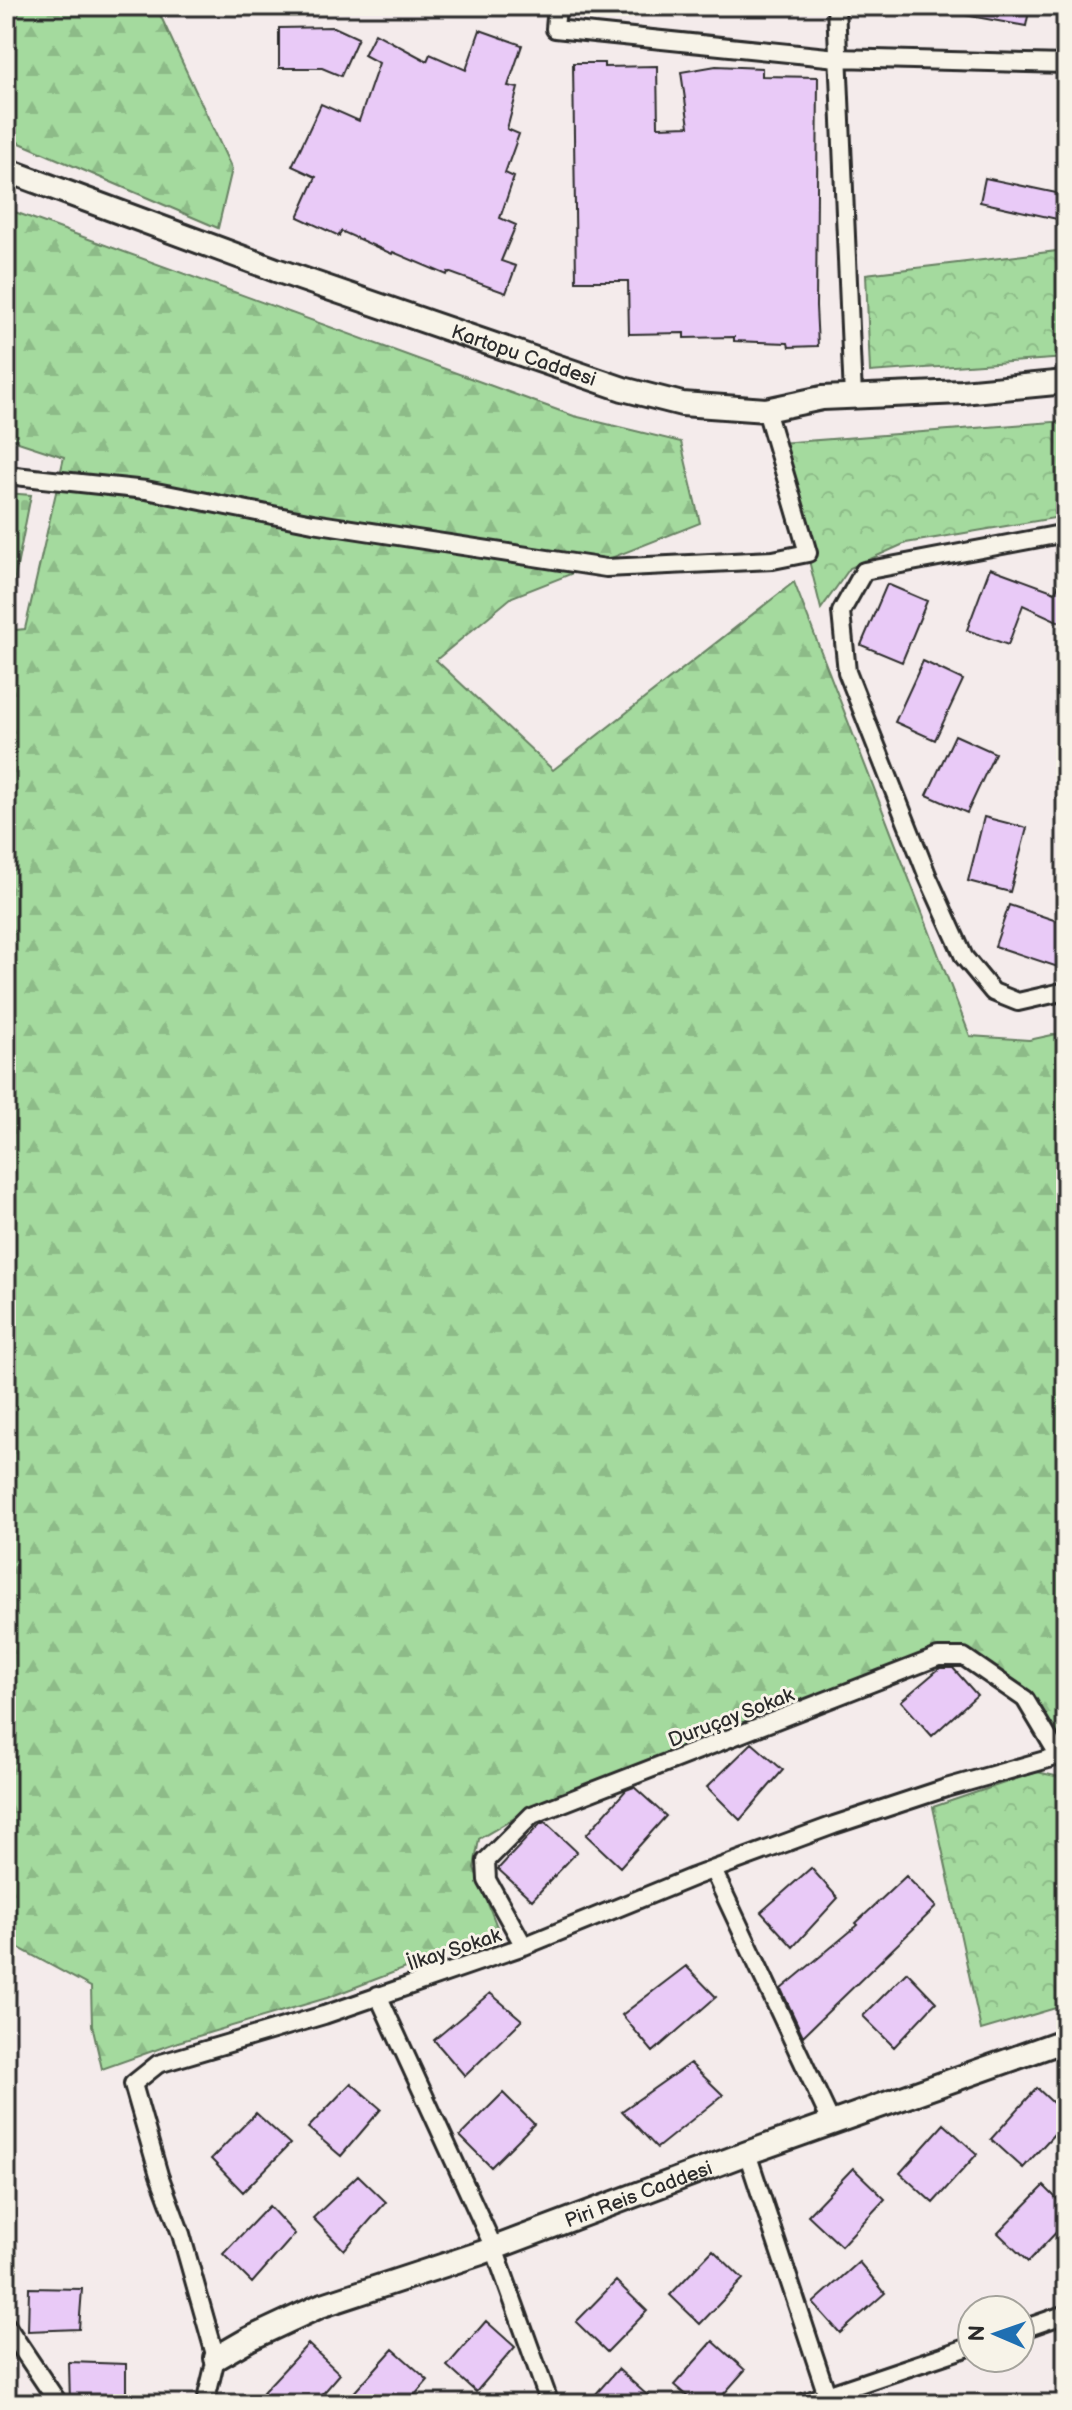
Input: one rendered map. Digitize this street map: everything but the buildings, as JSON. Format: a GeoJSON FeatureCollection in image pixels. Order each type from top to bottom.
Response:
{"type":"FeatureCollection","features":[{"type":"Feature","properties":{"kind":"street"},"geometry":{"type":"LineString","coordinates":[[557,6],[555,29],[837,58],[1066,64]]}},
{"type":"Feature","properties":{"kind":"street"},"geometry":{"type":"LineString","coordinates":[[836,6],[853,397]]}},
{"type":"Feature","properties":{"kind":"street","name":"Kartopu Caddesi"},"geometry":{"type":"LineString","coordinates":[[6,170],[276,270],[623,389],[682,404],[766,410],[822,398],[962,392],[1066,382]]}},
{"type":"Feature","properties":{"kind":"street"},"geometry":{"type":"LineString","coordinates":[[6,475],[146,490],[313,523],[606,568],[773,560],[808,553],[766,410]]}},
{"type":"Feature","properties":{"kind":"street"},"geometry":{"type":"LineString","coordinates":[[1066,533],[864,571],[841,612],[847,672],[928,877],[964,957],[993,992],[1018,1002],[1066,991]]}},
{"type":"Feature","properties":{"kind":"street","name":"Duruçay Sokak"},"geometry":{"type":"LineString","coordinates":[[524,1946],[487,1880],[486,1861],[532,1815],[938,1657],[964,1657],[1025,1699],[1064,1755]]}},
{"type":"Feature","properties":{"kind":"street","name":"İlkay Sokak"},"geometry":{"type":"LineString","coordinates":[[216,2358],[181,2234],[159,2175],[133,2084],[158,2064],[324,2015],[524,1946],[834,1825],[946,1788],[1064,1755]]}},
{"type":"Feature","properties":{"kind":"street"},"geometry":{"type":"LineString","coordinates":[[713,1870],[832,2124]]}},
{"type":"Feature","properties":{"kind":"street"},"geometry":{"type":"LineString","coordinates":[[378,1995],[494,2248],[550,2404]]}},
{"type":"Feature","properties":{"kind":"street","name":"Piri Reis Caddesi"},"geometry":{"type":"LineString","coordinates":[[216,2358],[320,2306],[494,2248],[747,2153],[1066,2040]]}},
{"type":"Feature","properties":{"kind":"street"},"geometry":{"type":"LineString","coordinates":[[747,2153],[827,2395]]}},
{"type":"Feature","properties":{"kind":"street"},"geometry":{"type":"LineString","coordinates":[[1036,2324],[1066,2314]]}},
{"type":"Feature","properties":{"kind":"street"},"geometry":{"type":"LineString","coordinates":[[6,2325],[59,2404]]}},
{"type":"Feature","properties":{"kind":"street"},"geometry":{"type":"LineString","coordinates":[[800,2404],[956,2351]]}},
{"type":"Feature","properties":{"kind":"street"},"geometry":{"type":"LineString","coordinates":[[205,2404],[216,2358]]}},
{"type":"Feature","properties":{"kind":"green space"},"geometry":{"type":"Polygon","coordinates":[[[6,6],[156,6],[232,169],[218,228],[6,137],[6,6]]]}},
{"type":"Feature","properties":{"kind":"green space"},"geometry":{"type":"Polygon","coordinates":[[[12,211],[574,416],[681,442],[700,523],[512,597],[436,660],[553,770],[794,582],[970,1036],[1029,1040],[1066,1032],[1066,1758],[1025,1699],[987,1672],[938,1657],[547,1799],[479,1839],[474,1868],[499,1932],[327,1998],[178,2042],[102,2069],[92,2025],[91,1987],[6,1941],[6,631],[25,629],[64,457],[6,438],[6,218],[12,211]]]}},
{"type":"Feature","properties":{"kind":"green space"},"geometry":{"type":"Polygon","coordinates":[[[1066,250],[1066,358],[870,372],[866,274],[1066,250]]]}},
{"type":"Feature","properties":{"kind":"green space"},"geometry":{"type":"Polygon","coordinates":[[[1066,421],[1066,516],[906,543],[850,568],[821,609],[780,443],[1066,421]]]}},
{"type":"Feature","properties":{"kind":"green space"},"geometry":{"type":"Polygon","coordinates":[[[6,493],[31,495],[6,614],[6,493]]]}},
{"type":"Feature","properties":{"kind":"green space"},"geometry":{"type":"Polygon","coordinates":[[[1037,1772],[1066,1781],[1066,2005],[981,2030],[933,1807],[1037,1772]]]}}]}
